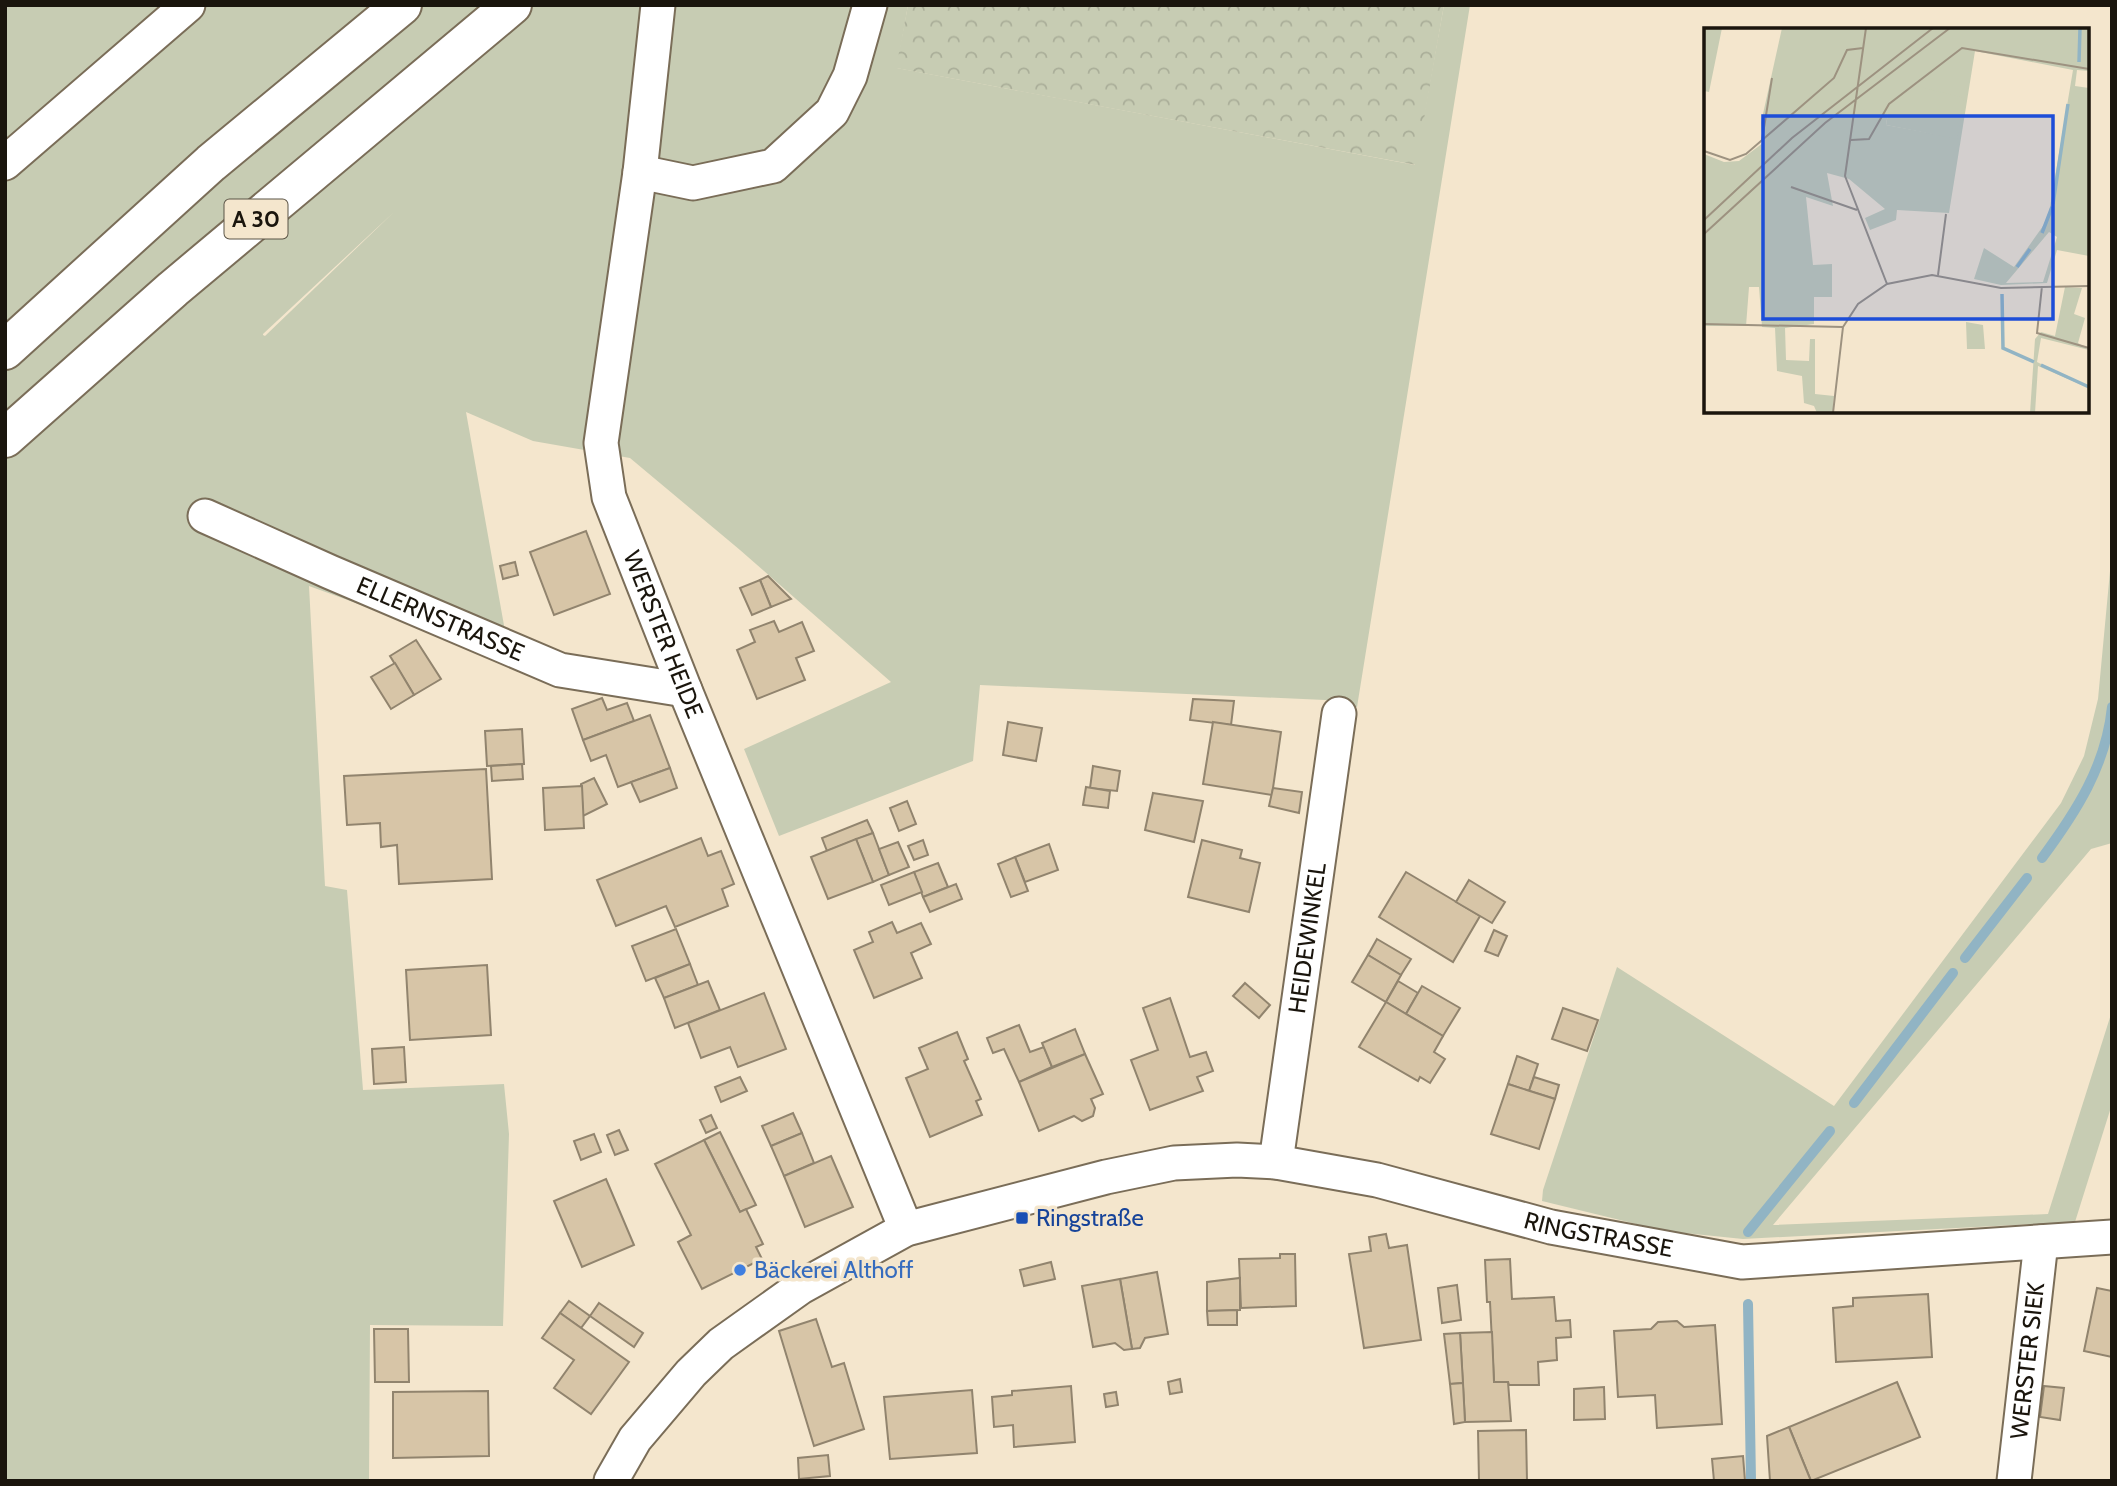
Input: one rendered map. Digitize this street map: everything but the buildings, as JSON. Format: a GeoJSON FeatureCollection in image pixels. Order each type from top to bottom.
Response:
{"type":"FeatureCollection","features":[{"type":"Feature","properties":{"kind":"highway","name":"A 30"},"geometry":{"type":"LineString","coordinates":[[5,350],[211,163],[402,5]]}},
{"type":"Feature","properties":{"kind":"highway","name":"A 30"},"geometry":{"type":"LineString","coordinates":[[5,438],[173,289],[512,5]]}},
{"type":"Feature","properties":{"kind":"street"},"geometry":{"type":"LineString","coordinates":[[5,163],[188,5]]}},
{"type":"Feature","properties":{"kind":"street","name":"WERSTER HEIDE"},"geometry":{"type":"LineString","coordinates":[[658,5],[640,172],[601,443],[609,497],[685,690],[906,1229]]}},
{"type":"Feature","properties":{"kind":"street"},"geometry":{"type":"LineString","coordinates":[[640,172],[693,183],[773,166],[832,112],[850,76],[870,5]]}},
{"type":"Feature","properties":{"kind":"street","name":"ELLERNSTRASSE"},"geometry":{"type":"LineString","coordinates":[[205,516],[561,670],[685,690]]}},
{"type":"Feature","properties":{"kind":"street","name":"HEIDEWINKEL"},"geometry":{"type":"LineString","coordinates":[[1276,1162],[1339,714]]}},
{"type":"Feature","properties":{"kind":"street","name":"RINGSTRASSE"},"geometry":{"type":"LineString","coordinates":[[611,1481],[635,1439],[691,1373],[721,1344],[801,1287],[906,1229],[1106,1177],[1174,1163],[1237,1160],[1276,1162],[1377,1180],[1551,1227],[1742,1262],[2112,1237]]}},
{"type":"Feature","properties":{"kind":"street","name":"WERSTER SIEK"},"geometry":{"type":"LineString","coordinates":[[2014,1481],[2041,1242]]}},
{"type":"Feature","properties":{"kind":"green space"},"geometry":{"type":"Polygon","coordinates":[[[5,5],[908,5],[897,68],[1415,165],[1444,5],[1470,5],[1357,707],[1325,700],[980,685],[973,761],[779,836],[744,749],[891,682],[630,458],[533,441],[466,412],[510,659],[309,586],[325,886],[347,890],[363,1090],[504,1084],[509,1134],[503,1326],[370,1325],[369,1481],[5,1481],[5,5]],[[394,212],[263,334],[265,336],[394,212]]]}},
{"type":"Feature","properties":{"kind":"green space"},"geometry":{"type":"Polygon","coordinates":[[[908,5],[1444,5],[1416,165],[896,68],[908,5]]]}},
{"type":"Feature","properties":{"kind":"green space"},"geometry":{"type":"Polygon","coordinates":[[[2112,550],[2112,843],[2091,849],[1773,1225],[2048,1214],[2112,1011],[2112,1104],[2075,1222],[1743,1239],[1665,1231],[1542,1201],[1543,1190],[1617,967],[1834,1106],[2061,803],[2084,756],[2098,699],[2112,550]]]}},
{"type":"Feature","properties":{"kind":"waterway"},"geometry":{"type":"LineString","coordinates":[[2042,858],[2088,787],[2103,749],[2112,707]]}},
{"type":"Feature","properties":{"kind":"waterway"},"geometry":{"type":"LineString","coordinates":[[1965,958],[2027,878]]}},
{"type":"Feature","properties":{"kind":"waterway"},"geometry":{"type":"LineString","coordinates":[[1854,1103],[1953,973]]}},
{"type":"Feature","properties":{"kind":"waterway","name":"WERSTER SIEK"},"geometry":{"type":"LineString","coordinates":[[1748,1232],[1830,1131]]}},
{"type":"Feature","properties":{"kind":"waterway"},"geometry":{"type":"LineString","coordinates":[[1748,1304],[1751,1481]]}},
{"type":"Feature","properties":{"kind":"place","name":"Ringstraße"},"geometry":{"type":"Point","coordinates":[1022,1218]}},
{"type":"Feature","properties":{"kind":"place","name":"Bäckerei Althoff"},"geometry":{"type":"Point","coordinates":[740,1270]}}]}
